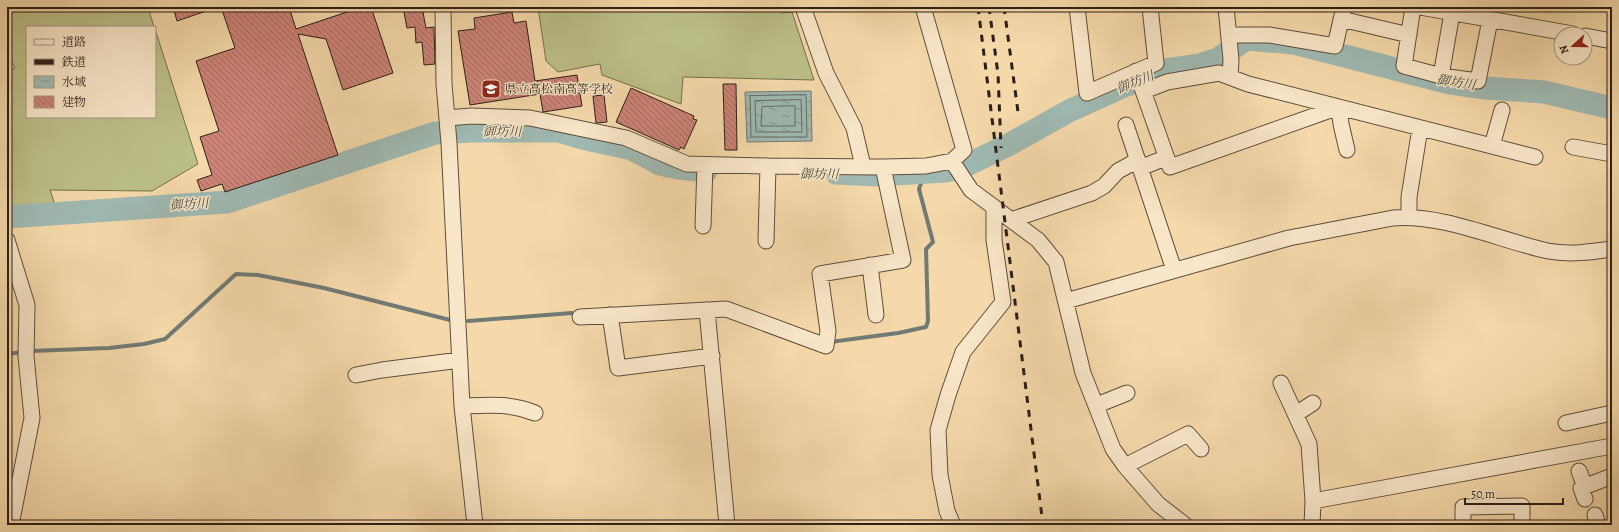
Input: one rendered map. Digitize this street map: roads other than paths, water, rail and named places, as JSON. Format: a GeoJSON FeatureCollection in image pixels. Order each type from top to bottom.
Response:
{"type":"FeatureCollection","features":[{"type":"Feature","properties":{"kind":"street"},"geometry":{"type":"LineString","coordinates":[[443,7],[444,84],[449,143],[462,406],[475,525]]}},
{"type":"Feature","properties":{"kind":"street"},"geometry":{"type":"LineString","coordinates":[[803,7],[826,73],[854,128],[863,166]]}},
{"type":"Feature","properties":{"kind":"street"},"geometry":{"type":"LineString","coordinates":[[923,7],[964,150],[955,165]]}},
{"type":"Feature","properties":{"kind":"street"},"geometry":{"type":"LineString","coordinates":[[1077,7],[1087,93],[1156,63],[1150,7]]}},
{"type":"Feature","properties":{"kind":"street"},"geometry":{"type":"LineString","coordinates":[[1226,7],[1231,60],[1230,77]]}},
{"type":"Feature","properties":{"kind":"street"},"geometry":{"type":"LineString","coordinates":[[1413,7],[1404,66],[1441,76],[1478,81],[1490,20]]}},
{"type":"Feature","properties":{"kind":"street"},"geometry":{"type":"LineString","coordinates":[[1420,7],[1553,31]]}},
{"type":"Feature","properties":{"kind":"street"},"geometry":{"type":"LineString","coordinates":[[1229,38],[1269,35],[1335,46],[1342,13],[1409,35]]}},
{"type":"Feature","properties":{"kind":"street"},"geometry":{"type":"LineString","coordinates":[[1441,76],[1452,13]]}},
{"type":"Feature","properties":{"kind":"street"},"geometry":{"type":"LineString","coordinates":[[1593,37],[1612,41]]}},
{"type":"Feature","properties":{"kind":"street"},"geometry":{"type":"LineString","coordinates":[[1136,71],[1165,158],[1170,167],[1339,107]]}},
{"type":"Feature","properties":{"kind":"street"},"geometry":{"type":"LineString","coordinates":[[1143,89],[1167,82],[1219,72],[1248,84],[1536,157]]}},
{"type":"Feature","properties":{"kind":"street"},"geometry":{"type":"LineString","coordinates":[[1339,107],[1347,150]]}},
{"type":"Feature","properties":{"kind":"street"},"geometry":{"type":"LineString","coordinates":[[1492,146],[1502,110]]}},
{"type":"Feature","properties":{"kind":"street"},"geometry":{"type":"LineString","coordinates":[[447,120],[471,116],[530,118],[626,138],[705,170],[767,171],[863,166],[884,173],[926,166],[955,165]]}},
{"type":"Feature","properties":{"kind":"street"},"geometry":{"type":"LineString","coordinates":[[1126,125],[1174,270]]}},
{"type":"Feature","properties":{"kind":"street"},"geometry":{"type":"LineString","coordinates":[[1409,217],[1409,196],[1420,128]]}},
{"type":"Feature","properties":{"kind":"street"},"geometry":{"type":"LineString","coordinates":[[1572,147],[1612,154]]}},
{"type":"Feature","properties":{"kind":"street"},"geometry":{"type":"LineString","coordinates":[[1011,220],[1092,193],[1104,186],[1118,171],[1165,158]]}},
{"type":"Feature","properties":{"kind":"street"},"geometry":{"type":"LineString","coordinates":[[955,165],[971,190],[1038,240],[1056,262],[1083,373],[1113,449],[1125,466],[1158,504],[1185,525]]}},
{"type":"Feature","properties":{"kind":"street"},"geometry":{"type":"LineString","coordinates":[[703,226],[705,170]]}},
{"type":"Feature","properties":{"kind":"street"},"geometry":{"type":"LineString","coordinates":[[766,241],[767,171]]}},
{"type":"Feature","properties":{"kind":"street"},"geometry":{"type":"LineString","coordinates":[[580,317],[726,309],[826,346],[828,331],[820,274],[903,260],[884,173]]}},
{"type":"Feature","properties":{"kind":"street"},"geometry":{"type":"LineString","coordinates":[[953,525],[947,510],[940,475],[938,430],[962,352],[1003,302],[994,240],[994,207]]}},
{"type":"Feature","properties":{"kind":"street"},"geometry":{"type":"LineString","coordinates":[[1066,301],[1289,238],[1392,218],[1409,217],[1444,223],[1549,251],[1584,253],[1612,249]]}},
{"type":"Feature","properties":{"kind":"street"},"geometry":{"type":"LineString","coordinates":[[7,240],[13,277],[27,305],[26,352],[32,418],[11,525]]}},
{"type":"Feature","properties":{"kind":"street"},"geometry":{"type":"LineString","coordinates":[[870,265],[876,315]]}},
{"type":"Feature","properties":{"kind":"street"},"geometry":{"type":"LineString","coordinates":[[708,310],[727,525]]}},
{"type":"Feature","properties":{"kind":"street"},"geometry":{"type":"LineString","coordinates":[[610,315],[618,368],[712,356]]}},
{"type":"Feature","properties":{"kind":"street"},"geometry":{"type":"LineString","coordinates":[[356,375],[382,370],[460,360]]}},
{"type":"Feature","properties":{"kind":"street"},"geometry":{"type":"LineString","coordinates":[[1281,383],[1309,444],[1313,501],[1312,525]]}},
{"type":"Feature","properties":{"kind":"street"},"geometry":{"type":"LineString","coordinates":[[1096,405],[1127,393]]}},
{"type":"Feature","properties":{"kind":"street"},"geometry":{"type":"LineString","coordinates":[[1296,414],[1313,403]]}},
{"type":"Feature","properties":{"kind":"street"},"geometry":{"type":"LineString","coordinates":[[462,406],[498,405],[519,407],[535,413]]}},
{"type":"Feature","properties":{"kind":"street"},"geometry":{"type":"LineString","coordinates":[[1566,423],[1612,413]]}},
{"type":"Feature","properties":{"kind":"street"},"geometry":{"type":"LineString","coordinates":[[1125,466],[1188,434],[1201,449]]}},
{"type":"Feature","properties":{"kind":"street"},"geometry":{"type":"LineString","coordinates":[[1313,501],[1612,446]]}},
{"type":"Feature","properties":{"kind":"street"},"geometry":{"type":"LineString","coordinates":[[1579,471],[1585,493],[1612,476]]}},
{"type":"Feature","properties":{"kind":"street"},"geometry":{"type":"LineString","coordinates":[[1463,525],[1463,507],[1522,506],[1522,525]]}},
{"type":"Feature","properties":{"kind":"water"},"geometry":{"type":"Polygon","coordinates":[[[811,91],[812,141],[747,142],[745,92],[811,91]]]}},
{"type":"Feature","properties":{"kind":"waterway","name":"御坊川"},"geometry":{"type":"LineString","coordinates":[[836,173],[877,175],[946,171],[963,167],[1010,144],[1069,111],[1124,86],[1165,70],[1200,65],[1218,59],[1246,39],[1294,43],[1450,83],[1486,88],[1544,92],[1612,108]]}},
{"type":"Feature","properties":{"kind":"waterway","name":"御坊川"},"geometry":{"type":"LineString","coordinates":[[7,217],[227,202],[435,133],[472,131],[558,131],[632,149],[660,164],[678,168],[706,171]]}},
{"type":"Feature","properties":{"kind":"waterway"},"geometry":{"type":"LineString","coordinates":[[830,342],[898,333],[926,327],[928,321],[926,249],[933,242],[919,189],[925,172]]}},
{"type":"Feature","properties":{"kind":"waterway"},"geometry":{"type":"LineString","coordinates":[[7,354],[31,351],[109,348],[144,344],[165,339],[236,274],[258,275],[324,288],[450,320]]}},
{"type":"Feature","properties":{"kind":"waterway"},"geometry":{"type":"LineString","coordinates":[[468,321],[572,313]]}},
{"type":"Feature","properties":{"kind":"railway"},"geometry":{"type":"LineString","coordinates":[[978,7],[1043,525]]}},
{"type":"Feature","properties":{"kind":"railway"},"geometry":{"type":"LineString","coordinates":[[989,7],[998,74],[1001,148]]}},
{"type":"Feature","properties":{"kind":"railway"},"geometry":{"type":"LineString","coordinates":[[1004,7],[1018,112]]}},
{"type":"Feature","properties":{"kind":"place","name":"県立高松南高等学校"},"geometry":{"type":"Point","coordinates":[491,89]}}]}
